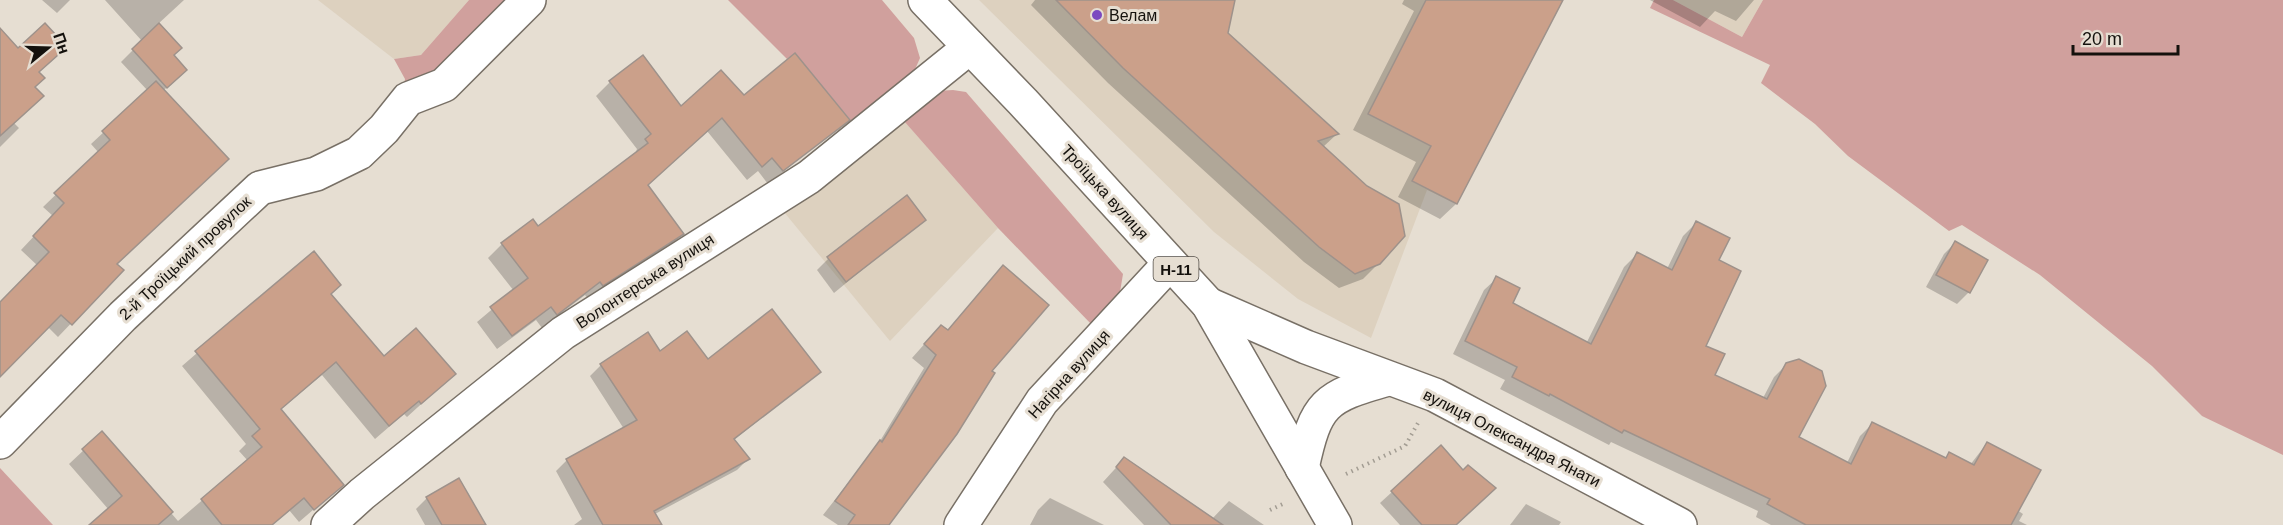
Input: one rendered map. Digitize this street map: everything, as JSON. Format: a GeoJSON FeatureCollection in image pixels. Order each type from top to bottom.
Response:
{"type":"FeatureCollection","features":[{"type":"Feature","properties":{"kind":"street","name":"2-й Троїцький провулок"},"geometry":{"type":"LineString","coordinates":[[0,442],[123,316],[260,188],[316,174],[359,153],[384,129],[408,99],[444,85],[529,0]]}},
{"type":"Feature","properties":{"kind":"street","name":"Троїцька вулиця"},"geometry":{"type":"LineString","coordinates":[[925,0],[1208,304],[1335,525]]}},
{"type":"Feature","properties":{"kind":"street","name":"Волонтерська вулиця"},"geometry":{"type":"LineString","coordinates":[[328,525],[362,494],[563,333],[809,177],[970,47]]}},
{"type":"Feature","properties":{"kind":"street","name":"Нагірна вулиця"},"geometry":{"type":"LineString","coordinates":[[961,525],[1042,401],[1170,263]]}},
{"type":"Feature","properties":{"kind":"street","name":"вулиця Олександра Янати"},"geometry":{"type":"LineString","coordinates":[[1208,304],[1306,347],[1435,395],[1680,525]]}},
{"type":"Feature","properties":{"kind":"street"},"geometry":{"type":"LineString","coordinates":[[1308,478],[1310,427],[1333,397],[1388,379]]}},
{"type":"Feature","properties":{"kind":"path"},"geometry":{"type":"LineString","coordinates":[[1270,510],[1308,478],[1405,446],[1435,395]]}},
{"type":"Feature","properties":{"kind":"shaded area"},"geometry":{"type":"Polygon","coordinates":[[[318,0],[469,0],[421,55],[394,59],[318,0]]]}},
{"type":"Feature","properties":{"kind":"shaded area"},"geometry":{"type":"Polygon","coordinates":[[[469,0],[517,0],[441,78],[402,94],[405,79],[394,59],[421,55],[469,0]]]}},
{"type":"Feature","properties":{"kind":"shaded area"},"geometry":{"type":"Polygon","coordinates":[[[728,0],[882,0],[914,38],[920,58],[913,74],[852,122],[795,53],[787,59],[728,0]]]}},
{"type":"Feature","properties":{"kind":"shaded area"},"geometry":{"type":"Polygon","coordinates":[[[979,0],[1563,0],[1457,204],[1427,190],[1371,338],[1298,299],[1214,232],[979,0]]]}},
{"type":"Feature","properties":{"kind":"shaded area"},"geometry":{"type":"Polygon","coordinates":[[[1654,0],[1673,0],[1742,37],[1763,0],[2283,0],[2283,455],[2202,416],[2152,366],[2040,275],[1962,225],[1949,231],[1848,156],[1815,124],[1761,83],[1770,65],[1650,8],[1654,0]]]}},
{"type":"Feature","properties":{"kind":"shaded area"},"geometry":{"type":"Polygon","coordinates":[[[1673,0],[1763,0],[1742,37],[1673,0]]]}},
{"type":"Feature","properties":{"kind":"shaded area"},"geometry":{"type":"Polygon","coordinates":[[[938,91],[966,92],[1123,274],[1119,298],[1094,327],[998,228],[904,121],[938,91]]]}},
{"type":"Feature","properties":{"kind":"shaded area"},"geometry":{"type":"Polygon","coordinates":[[[904,121],[998,228],[890,341],[784,212],[904,121]]]}},
{"type":"Feature","properties":{"kind":"shaded area"},"geometry":{"type":"Polygon","coordinates":[[[0,468],[53,525],[0,525],[0,468]]]}},
{"type":"Feature","properties":{"kind":"building"},"geometry":{"type":"Polygon","coordinates":[[[1056,0],[1235,0],[1228,33],[1339,134],[1318,141],[1367,186],[1399,204],[1405,236],[1380,264],[1355,274],[1319,247],[1123,68],[1056,0]]]}},
{"type":"Feature","properties":{"kind":"building"},"geometry":{"type":"Polygon","coordinates":[[[1426,0],[1563,0],[1457,204],[1412,181],[1431,146],[1368,114],[1426,0]]]}},
{"type":"Feature","properties":{"kind":"building"},"geometry":{"type":"Polygon","coordinates":[[[45,23],[67,47],[39,72],[45,78],[35,87],[44,96],[0,136],[0,28],[18,48],[45,23]]]}},
{"type":"Feature","properties":{"kind":"building"},"geometry":{"type":"Polygon","coordinates":[[[159,23],[182,48],[174,55],[187,70],[167,88],[132,49],[159,23]]]}},
{"type":"Feature","properties":{"kind":"building"},"geometry":{"type":"Polygon","coordinates":[[[795,53],[850,120],[783,171],[772,158],[762,167],[722,118],[648,185],[684,234],[603,286],[600,282],[557,315],[551,307],[512,336],[490,307],[528,278],[501,243],[533,219],[538,226],[648,143],[645,139],[651,134],[609,81],[643,55],[681,106],[721,70],[744,95],[795,53]]]}},
{"type":"Feature","properties":{"kind":"building"},"geometry":{"type":"Polygon","coordinates":[[[156,81],[229,159],[117,264],[124,270],[72,325],[61,315],[0,377],[0,302],[49,252],[33,236],[64,203],[54,193],[110,140],[102,131],[156,81]]]}},
{"type":"Feature","properties":{"kind":"building"},"geometry":{"type":"Polygon","coordinates":[[[907,195],[926,220],[846,282],[827,257],[907,195]]]}},
{"type":"Feature","properties":{"kind":"building"},"geometry":{"type":"Polygon","coordinates":[[[1696,221],[1730,238],[1719,260],[1741,271],[1706,346],[1725,354],[1715,375],[1767,399],[1786,363],[1799,359],[1822,371],[1826,386],[1799,437],[1851,464],[1872,422],[1946,458],[1949,452],[1974,465],[1987,442],[2041,470],[2011,525],[1806,525],[1767,504],[1770,499],[1624,430],[1622,433],[1550,394],[1549,396],[1512,377],[1517,367],[1465,341],[1496,276],[1520,288],[1513,303],[1591,344],[1637,252],[1672,270],[1696,221]]]}},
{"type":"Feature","properties":{"kind":"building"},"geometry":{"type":"Polygon","coordinates":[[[1955,241],[1988,260],[1970,293],[1936,275],[1955,241]]]}},
{"type":"Feature","properties":{"kind":"building"},"geometry":{"type":"Polygon","coordinates":[[[314,251],[341,285],[331,294],[384,356],[416,328],[456,374],[421,404],[419,401],[389,426],[336,362],[281,409],[344,485],[314,510],[304,498],[272,525],[222,525],[201,499],[262,447],[252,436],[260,429],[195,351],[314,251]]]}},
{"type":"Feature","properties":{"kind":"building"},"geometry":{"type":"Polygon","coordinates":[[[1003,265],[1049,305],[992,371],[995,373],[957,434],[889,525],[848,525],[855,515],[835,501],[880,440],[882,442],[936,355],[924,344],[941,325],[948,330],[1003,265]]]}},
{"type":"Feature","properties":{"kind":"building"},"geometry":{"type":"Polygon","coordinates":[[[772,309],[821,372],[734,439],[750,459],[654,511],[662,525],[603,525],[566,459],[637,420],[600,364],[648,332],[660,351],[687,331],[708,359],[772,309]]]}},
{"type":"Feature","properties":{"kind":"building"},"geometry":{"type":"Polygon","coordinates":[[[102,431],[173,512],[158,525],[89,525],[122,496],[82,449],[102,431]]]}},
{"type":"Feature","properties":{"kind":"building"},"geometry":{"type":"Polygon","coordinates":[[[1441,445],[1463,470],[1468,465],[1496,488],[1456,525],[1422,525],[1391,491],[1441,445]]]}},
{"type":"Feature","properties":{"kind":"building"},"geometry":{"type":"Polygon","coordinates":[[[1124,457],[1223,525],[1171,525],[1116,467],[1124,457]]]}},
{"type":"Feature","properties":{"kind":"building"},"geometry":{"type":"Polygon","coordinates":[[[459,478],[486,525],[442,525],[426,497],[459,478]]]}},
{"type":"Feature","properties":{"kind":"place","name":"Велам"},"geometry":{"type":"Point","coordinates":[1097,15]}}]}
